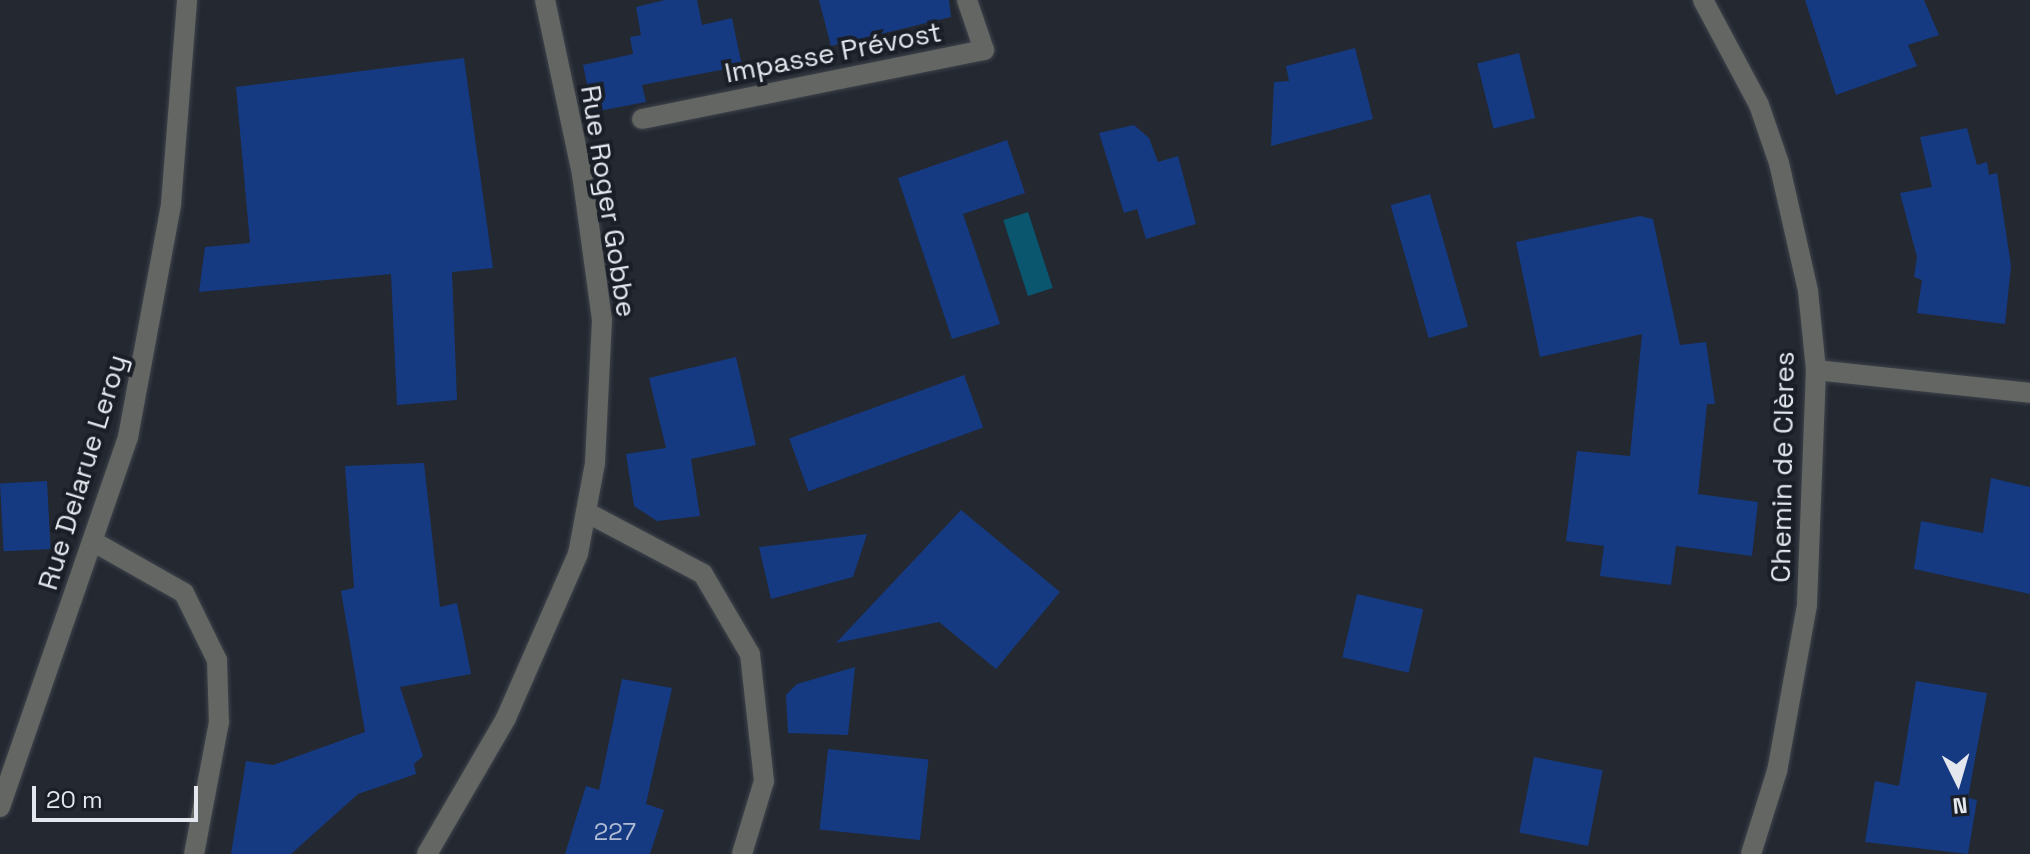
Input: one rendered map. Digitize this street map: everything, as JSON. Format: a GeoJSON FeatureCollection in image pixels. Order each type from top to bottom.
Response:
{"type":"FeatureCollection","features":[{"type":"Feature","properties":{"kind":"street","name":"Rue Delarue Leroy"},"geometry":{"type":"LineString","coordinates":[[0,807],[94,542],[153,329],[171,204],[187,0]]}},
{"type":"Feature","properties":{"kind":"street","name":"Rue Roger Gobbe"},"geometry":{"type":"LineString","coordinates":[[427,854],[506,718],[578,554],[586,512],[602,320],[582,174],[545,0]]}},
{"type":"Feature","properties":{"kind":"street","name":"Impasse Prévost"},"geometry":{"type":"LineString","coordinates":[[642,119],[984,50],[967,0]]}},
{"type":"Feature","properties":{"kind":"street","name":"Chemin de Clères"},"geometry":{"type":"LineString","coordinates":[[1703,0],[1759,105],[1779,163],[1808,291],[1816,370],[1807,605],[1777,771],[1751,854]]}},
{"type":"Feature","properties":{"kind":"street"},"geometry":{"type":"LineString","coordinates":[[1816,370],[2030,393]]}},
{"type":"Feature","properties":{"kind":"street"},"geometry":{"type":"LineString","coordinates":[[586,512],[703,574],[750,654],[764,781],[742,854]]}},
{"type":"Feature","properties":{"kind":"street"},"geometry":{"type":"LineString","coordinates":[[94,542],[184,593],[217,660],[219,722],[194,854]]}},
{"type":"Feature","properties":{"kind":"water"},"geometry":{"type":"Polygon","coordinates":[[[1028,212],[1053,288],[1028,296],[1003,220],[1028,212]]]}},
{"type":"Feature","properties":{"kind":"building"},"geometry":{"type":"Polygon","coordinates":[[[665,0],[697,0],[702,25],[732,18],[742,66],[642,85],[646,102],[593,112],[583,65],[633,54],[630,37],[641,35],[636,7],[665,0]]]}},
{"type":"Feature","properties":{"kind":"building"},"geometry":{"type":"Polygon","coordinates":[[[819,0],[949,0],[951,17],[831,46],[819,0]]]}},
{"type":"Feature","properties":{"kind":"building"},"geometry":{"type":"Polygon","coordinates":[[[1805,0],[1924,0],[1939,35],[1908,45],[1917,66],[1836,95],[1805,0]]]}},
{"type":"Feature","properties":{"kind":"building"},"geometry":{"type":"Polygon","coordinates":[[[1355,48],[1373,119],[1271,146],[1274,82],[1289,81],[1286,66],[1355,48]]]}},
{"type":"Feature","properties":{"kind":"building"},"geometry":{"type":"Polygon","coordinates":[[[1519,53],[1535,118],[1493,128],[1477,63],[1519,53]]]}},
{"type":"Feature","properties":{"kind":"building"},"geometry":{"type":"Polygon","coordinates":[[[464,58],[493,268],[452,272],[457,400],[397,405],[391,274],[199,292],[205,247],[250,243],[236,87],[464,58]]]}},
{"type":"Feature","properties":{"kind":"building"},"geometry":{"type":"Polygon","coordinates":[[[1134,125],[1149,138],[1158,162],[1178,156],[1196,224],[1146,239],[1137,209],[1124,213],[1099,133],[1134,125]]]}},
{"type":"Feature","properties":{"kind":"building"},"geometry":{"type":"Polygon","coordinates":[[[1967,128],[1977,165],[1987,162],[1989,175],[1997,173],[2011,266],[2005,324],[1917,313],[1922,280],[1914,277],[1917,257],[1900,193],[1932,187],[1920,137],[1967,128]]]}},
{"type":"Feature","properties":{"kind":"building"},"geometry":{"type":"Polygon","coordinates":[[[1007,140],[1025,193],[963,214],[1000,324],[952,339],[898,178],[1007,140]]]}},
{"type":"Feature","properties":{"kind":"building"},"geometry":{"type":"Polygon","coordinates":[[[1430,194],[1468,327],[1429,338],[1391,205],[1430,194]]]}},
{"type":"Feature","properties":{"kind":"building"},"geometry":{"type":"Polygon","coordinates":[[[1640,216],[1653,219],[1680,345],[1706,342],[1715,404],[1707,404],[1698,494],[1758,502],[1752,556],[1676,546],[1671,585],[1600,576],[1604,546],[1566,541],[1577,451],[1630,456],[1642,334],[1540,357],[1516,242],[1640,216]]]}},
{"type":"Feature","properties":{"kind":"building"},"geometry":{"type":"Polygon","coordinates":[[[736,357],[756,445],[691,459],[700,516],[657,521],[634,506],[626,454],[666,448],[649,378],[736,357]]]}},
{"type":"Feature","properties":{"kind":"building"},"geometry":{"type":"Polygon","coordinates":[[[964,375],[983,428],[808,491],[789,439],[964,375]]]}},
{"type":"Feature","properties":{"kind":"building"},"geometry":{"type":"Polygon","coordinates":[[[424,463],[440,607],[457,603],[471,674],[400,687],[423,756],[414,764],[416,774],[358,794],[291,854],[231,854],[246,761],[273,765],[365,732],[341,591],[354,588],[345,466],[424,463]]]}},
{"type":"Feature","properties":{"kind":"building"},"geometry":{"type":"Polygon","coordinates":[[[1991,478],[2030,487],[2030,594],[1914,569],[1921,521],[1983,533],[1991,478]]]}},
{"type":"Feature","properties":{"kind":"building"},"geometry":{"type":"Polygon","coordinates":[[[47,481],[51,549],[4,551],[0,483],[47,481]]]}},
{"type":"Feature","properties":{"kind":"building"},"geometry":{"type":"Polygon","coordinates":[[[961,510],[1060,592],[996,669],[939,622],[836,643],[961,510]]]}},
{"type":"Feature","properties":{"kind":"building"},"geometry":{"type":"Polygon","coordinates":[[[867,534],[853,577],[771,599],[759,547],[867,534]]]}},
{"type":"Feature","properties":{"kind":"building"},"geometry":{"type":"Polygon","coordinates":[[[1357,594],[1423,609],[1409,673],[1342,657],[1357,594]]]}},
{"type":"Feature","properties":{"kind":"building"},"geometry":{"type":"Polygon","coordinates":[[[855,667],[848,735],[788,733],[786,695],[797,684],[855,667]]]}},
{"type":"Feature","properties":{"kind":"building"},"geometry":{"type":"Polygon","coordinates":[[[622,679],[672,688],[646,804],[664,810],[650,854],[565,854],[586,786],[599,790],[622,679]]]}},
{"type":"Feature","properties":{"kind":"building"},"geometry":{"type":"Polygon","coordinates":[[[1916,681],[1987,693],[1968,798],[1977,800],[1968,854],[1865,842],[1875,781],[1899,786],[1916,681]]]}},
{"type":"Feature","properties":{"kind":"building"},"geometry":{"type":"Polygon","coordinates":[[[828,749],[928,760],[920,840],[820,830],[828,749]]]}},
{"type":"Feature","properties":{"kind":"building"},"geometry":{"type":"Polygon","coordinates":[[[1534,757],[1603,770],[1588,846],[1519,833],[1534,757]]]}}]}
